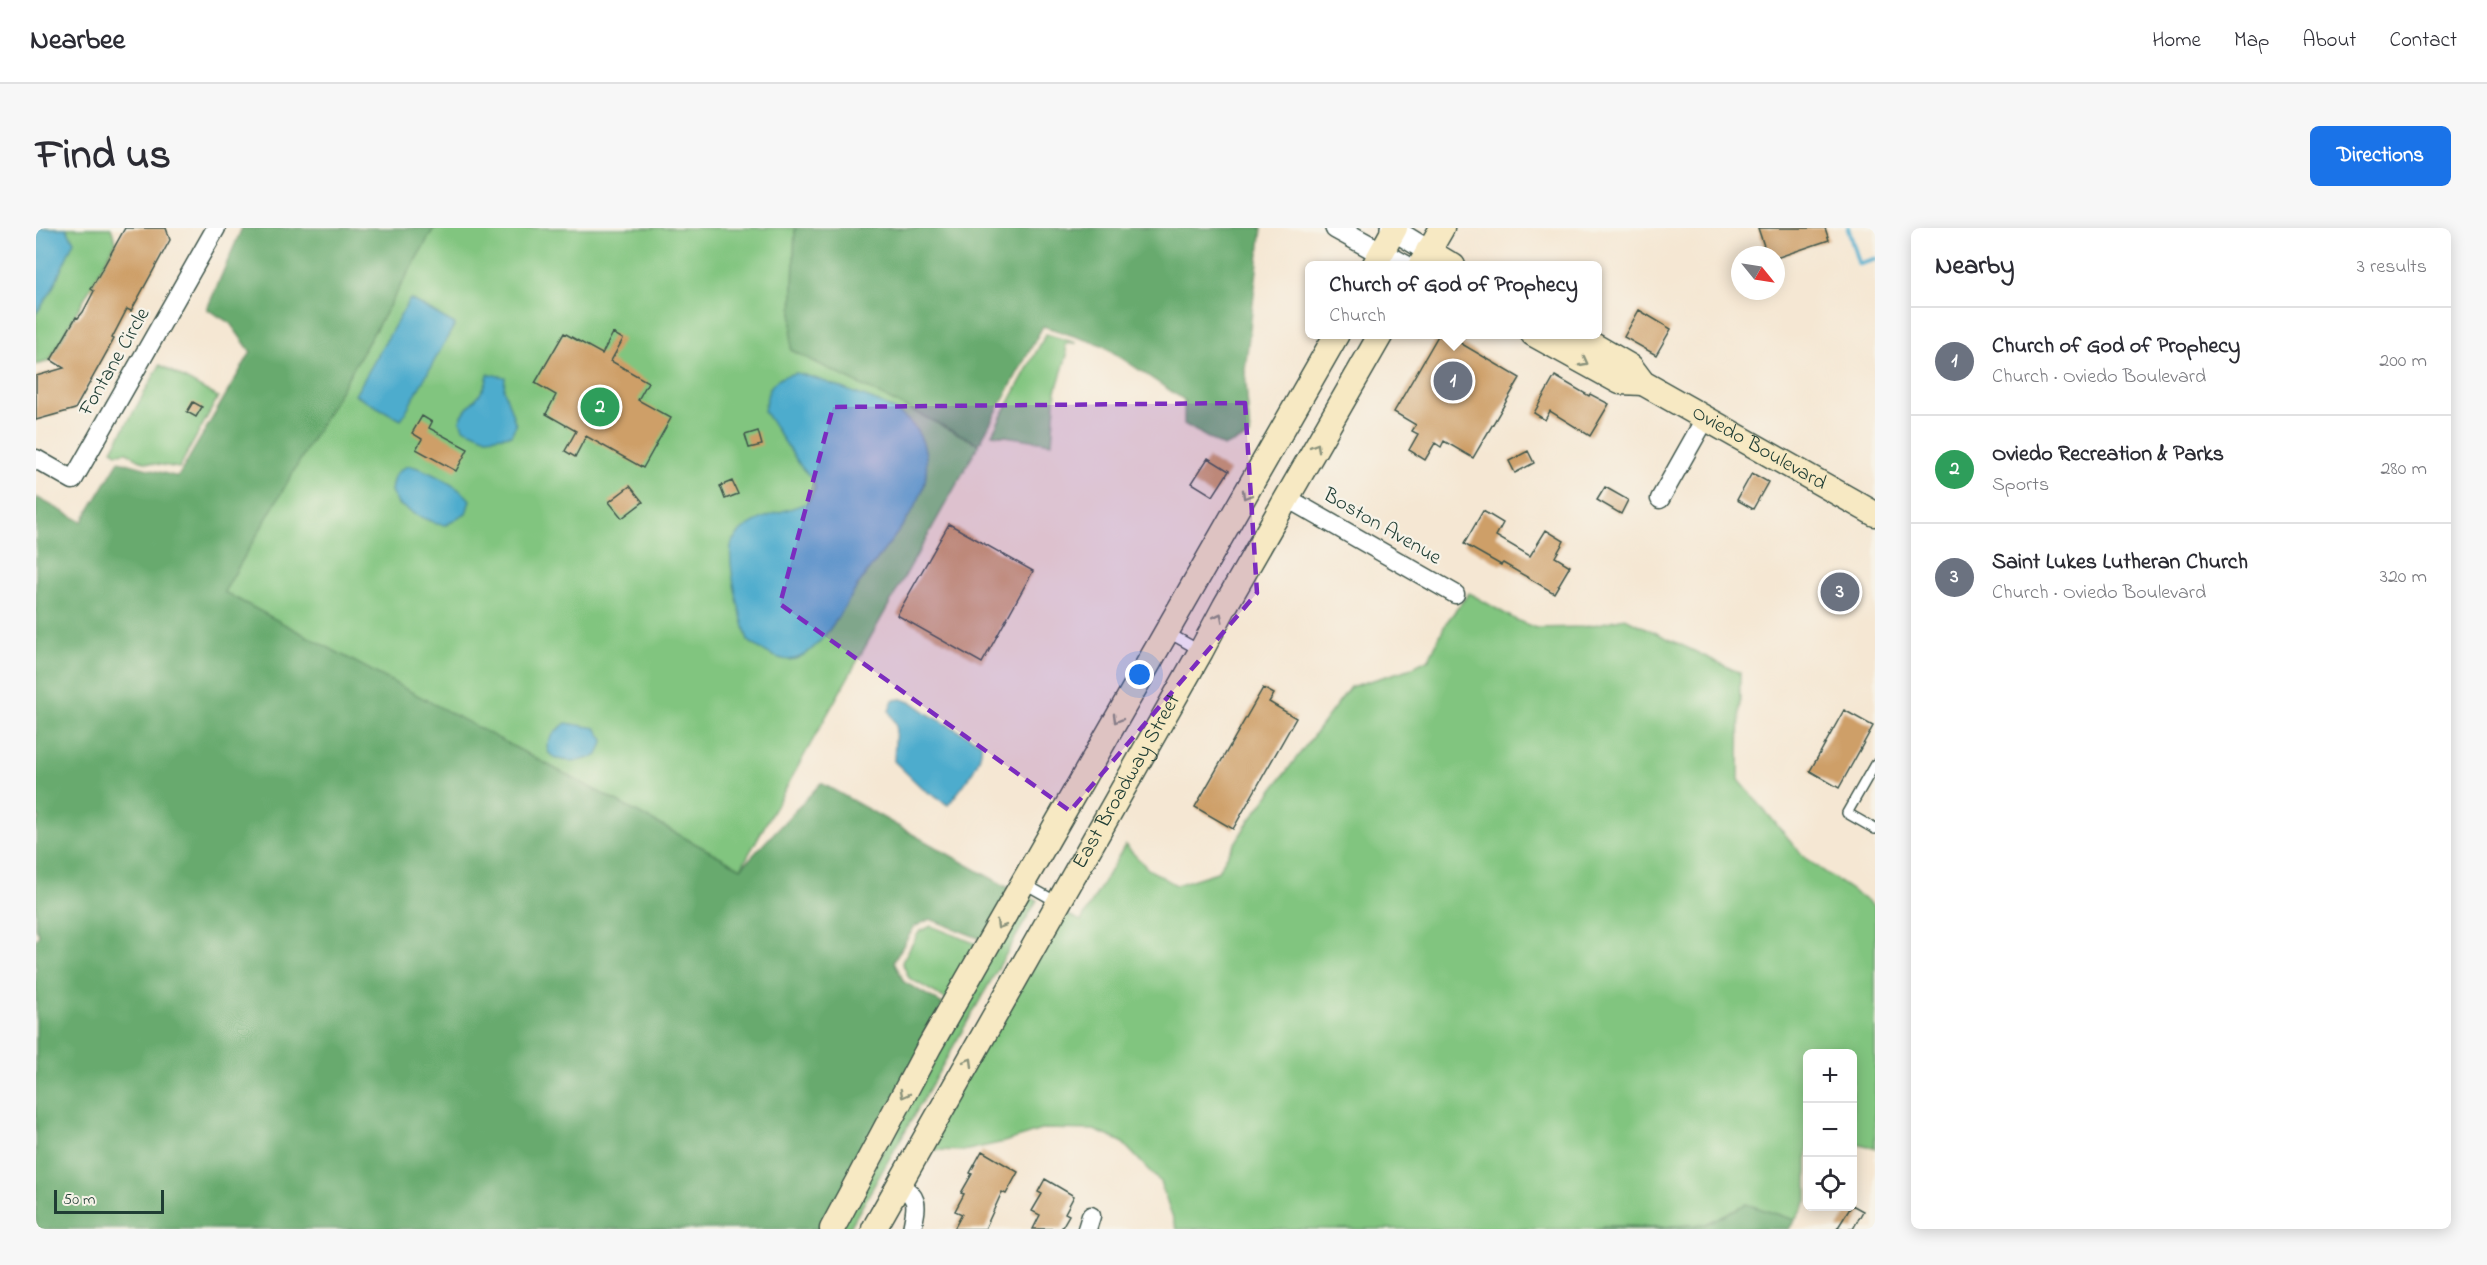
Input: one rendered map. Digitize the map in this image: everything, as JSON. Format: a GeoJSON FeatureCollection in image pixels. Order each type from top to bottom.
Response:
{"type":"FeatureCollection","features":[{"type":"Feature","properties":{"kind":"main road"},"geometry":{"type":"LineString","coordinates":[[1424,258],[1442,228]]}},
{"type":"Feature","properties":{"kind":"main road"},"geometry":{"type":"LineString","coordinates":[[1378,259],[1393,229]]}},
{"type":"Feature","properties":{"kind":"main road","name":"East Broadway Street"},"geometry":{"type":"LineString","coordinates":[[832,1229],[930,1047],[1335,339]]}},
{"type":"Feature","properties":{"kind":"main road"},"geometry":{"type":"LineString","coordinates":[[1287,498],[1276,473],[1277,462],[1338,354],[1338,339]]}},
{"type":"Feature","properties":{"kind":"main road","name":"East Broadway Street"},"geometry":{"type":"LineString","coordinates":[[874,1229],[1378,339]]}},
{"type":"Feature","properties":{"kind":"main road","name":"Oviedo Boulevard"},"geometry":{"type":"LineString","coordinates":[[1542,339],[1620,382],[1643,383]]}},
{"type":"Feature","properties":{"kind":"main road","name":"Oviedo Boulevard"},"geometry":{"type":"LineString","coordinates":[[1583,339],[1631,367],[1643,383],[1875,514]]}},
{"type":"Feature","properties":{"kind":"street","name":"Fontane Circle"},"geometry":{"type":"LineString","coordinates":[[36,459],[73,480],[216,228]]}},
{"type":"Feature","properties":{"kind":"street"},"geometry":{"type":"LineString","coordinates":[[1335,228],[1378,259]]}},
{"type":"Feature","properties":{"kind":"street"},"geometry":{"type":"LineString","coordinates":[[1393,229],[1424,258]]}},
{"type":"Feature","properties":{"kind":"street"},"geometry":{"type":"LineString","coordinates":[[1660,499],[1705,419]]}},
{"type":"Feature","properties":{"kind":"street","name":"Boston Avenue"},"geometry":{"type":"LineString","coordinates":[[1287,498],[1455,594]]}},
{"type":"Feature","properties":{"kind":"street"},"geometry":{"type":"LineString","coordinates":[[899,1185],[914,1198],[916,1207],[912,1229]]}},
{"type":"Feature","properties":{"kind":"lane"},"geometry":{"type":"LineString","coordinates":[[1167,632],[1201,651]]}},
{"type":"Feature","properties":{"kind":"lane"},"geometry":{"type":"LineString","coordinates":[[1875,764],[1847,813],[1875,828]]}},
{"type":"Feature","properties":{"kind":"lane"},"geometry":{"type":"LineString","coordinates":[[1024,883],[1059,903]]}},
{"type":"Feature","properties":{"kind":"highlighted area"},"geometry":{"type":"Polygon","coordinates":[[[1245,403],[1257,593],[1070,811],[780,604],[833,407],[1245,403]]]}},
{"type":"Feature","properties":{"kind":"green space"},"geometry":{"type":"Polygon","coordinates":[[[36,228],[111,228],[116,242],[49,361],[36,365],[36,228]]]}},
{"type":"Feature","properties":{"kind":"green space"},"geometry":{"type":"Polygon","coordinates":[[[242,228],[434,228],[224,592],[741,868],[821,783],[1016,892],[989,942],[930,919],[914,927],[894,961],[904,982],[943,1004],[830,1229],[36,1229],[36,940],[39,935],[36,927],[36,824],[40,818],[36,815],[36,497],[82,522],[119,461],[178,477],[251,352],[230,323],[207,309],[242,228]]]}},
{"type":"Feature","properties":{"kind":"green space"},"geometry":{"type":"Polygon","coordinates":[[[434,228],[795,228],[791,350],[979,444],[741,868],[224,592],[434,228]]]}},
{"type":"Feature","properties":{"kind":"green space"},"geometry":{"type":"Polygon","coordinates":[[[795,228],[1262,228],[1245,370],[1250,436],[1223,447],[1184,424],[1184,400],[1102,345],[1043,326],[979,444],[791,350],[795,228]]]}},
{"type":"Feature","properties":{"kind":"green space"},"geometry":{"type":"Polygon","coordinates":[[[1046,334],[1076,343],[1065,344],[1067,355],[1056,391],[1052,443],[992,434],[1046,334]]]}},
{"type":"Feature","properties":{"kind":"green space"},"geometry":{"type":"Polygon","coordinates":[[[160,365],[218,397],[179,468],[144,462],[127,452],[117,453],[112,450],[160,365]]]}},
{"type":"Feature","properties":{"kind":"green space"},"geometry":{"type":"Polygon","coordinates":[[[1469,593],[1516,620],[1536,628],[1584,627],[1625,618],[1740,673],[1739,780],[1805,858],[1875,907],[1875,1148],[1857,1143],[1857,1049],[1803,1049],[1803,1207],[1795,1220],[1746,1204],[1706,1224],[1661,1227],[1177,1229],[1160,1182],[1122,1142],[1094,1130],[1044,1129],[1004,1142],[963,1151],[915,1149],[1052,907],[1081,921],[1125,845],[1148,869],[1176,885],[1217,872],[1249,821],[1350,687],[1409,669],[1429,659],[1446,623],[1469,593]]]}},
{"type":"Feature","properties":{"kind":"green space"},"geometry":{"type":"Polygon","coordinates":[[[1023,893],[1037,900],[849,1229],[838,1229],[959,1018],[946,999],[909,978],[902,962],[919,932],[931,926],[987,948],[1023,893]]]}},
{"type":"Feature","properties":{"kind":"green space"},"geometry":{"type":"Polygon","coordinates":[[[1746,1204],[1795,1220],[1789,1229],[1599,1229],[1604,1226],[1661,1227],[1706,1224],[1746,1204]]]}},
{"type":"Feature","properties":{"kind":"water"},"geometry":{"type":"Polygon","coordinates":[[[36,228],[66,228],[74,241],[51,292],[36,314],[36,228]]]}},
{"type":"Feature","properties":{"kind":"water"},"geometry":{"type":"Polygon","coordinates":[[[410,299],[455,324],[401,420],[355,395],[410,299]]]}},
{"type":"Feature","properties":{"kind":"water"},"geometry":{"type":"Polygon","coordinates":[[[796,373],[889,407],[909,421],[923,442],[926,456],[926,478],[911,514],[863,578],[826,634],[808,653],[792,660],[772,655],[748,641],[732,574],[731,549],[733,540],[746,527],[768,516],[807,503],[815,489],[814,481],[802,468],[764,411],[772,385],[781,378],[796,373]]]}},
{"type":"Feature","properties":{"kind":"water"},"geometry":{"type":"Polygon","coordinates":[[[488,374],[505,377],[504,390],[516,425],[511,435],[487,438],[463,428],[460,420],[463,413],[483,389],[488,374]]]}},
{"type":"Feature","properties":{"kind":"water"},"geometry":{"type":"Polygon","coordinates":[[[408,466],[432,474],[465,495],[470,500],[466,514],[446,525],[437,524],[398,504],[391,491],[393,482],[397,473],[408,466]]]}},
{"type":"Feature","properties":{"kind":"water"},"geometry":{"type":"Polygon","coordinates":[[[902,699],[913,703],[981,743],[975,767],[948,805],[923,789],[894,761],[896,725],[889,711],[893,700],[902,699]]]}},
{"type":"Feature","properties":{"kind":"water"},"geometry":{"type":"Polygon","coordinates":[[[566,723],[596,728],[604,740],[598,755],[573,761],[553,757],[548,751],[548,744],[553,734],[566,723]]]}},
{"type":"Feature","properties":{"kind":"building"},"geometry":{"type":"Polygon","coordinates":[[[125,228],[166,228],[170,240],[131,311],[127,309],[112,338],[114,339],[75,409],[36,420],[36,376],[64,368],[51,360],[76,317],[78,318],[83,312],[94,291],[91,289],[125,228]]]}},
{"type":"Feature","properties":{"kind":"building"},"geometry":{"type":"Polygon","coordinates":[[[1758,228],[1825,228],[1829,240],[1785,255],[1785,246],[1764,246],[1758,228]]]}},
{"type":"Feature","properties":{"kind":"building"},"geometry":{"type":"Polygon","coordinates":[[[1639,310],[1671,329],[1656,355],[1624,337],[1639,310]]]}},
{"type":"Feature","properties":{"kind":"building"},"geometry":{"type":"Polygon","coordinates":[[[564,333],[602,354],[613,333],[623,339],[611,361],[648,382],[638,400],[671,418],[643,468],[586,436],[575,457],[565,451],[576,431],[546,414],[556,395],[535,383],[564,333]]]}},
{"type":"Feature","properties":{"kind":"building"},"geometry":{"type":"Polygon","coordinates":[[[1436,339],[1454,339],[1520,378],[1473,458],[1444,441],[1441,447],[1435,443],[1425,460],[1409,450],[1418,434],[1412,431],[1416,425],[1394,412],[1436,339]]]}},
{"type":"Feature","properties":{"kind":"building"},"geometry":{"type":"Polygon","coordinates":[[[1555,376],[1589,396],[1590,394],[1609,404],[1590,436],[1550,411],[1545,420],[1534,413],[1555,376]]]}},
{"type":"Feature","properties":{"kind":"building"},"geometry":{"type":"Polygon","coordinates":[[[193,402],[202,407],[196,417],[187,412],[193,402]]]}},
{"type":"Feature","properties":{"kind":"building"},"geometry":{"type":"Polygon","coordinates":[[[422,416],[432,422],[429,428],[468,449],[456,471],[416,449],[422,439],[412,433],[422,416]]]}},
{"type":"Feature","properties":{"kind":"building"},"geometry":{"type":"Polygon","coordinates":[[[758,431],[762,445],[749,448],[745,435],[758,431]]]}},
{"type":"Feature","properties":{"kind":"building"},"geometry":{"type":"Polygon","coordinates":[[[1528,451],[1534,463],[1515,473],[1509,461],[1528,451]]]}},
{"type":"Feature","properties":{"kind":"building"},"geometry":{"type":"Polygon","coordinates":[[[1208,458],[1229,471],[1213,496],[1192,483],[1208,458]]]}},
{"type":"Feature","properties":{"kind":"building"},"geometry":{"type":"Polygon","coordinates":[[[1752,473],[1768,482],[1753,509],[1737,500],[1752,473]]]}},
{"type":"Feature","properties":{"kind":"building"},"geometry":{"type":"Polygon","coordinates":[[[732,481],[738,494],[725,499],[720,486],[732,481]]]}},
{"type":"Feature","properties":{"kind":"building"},"geometry":{"type":"Polygon","coordinates":[[[630,486],[643,502],[622,518],[609,502],[630,486]]]}},
{"type":"Feature","properties":{"kind":"building"},"geometry":{"type":"Polygon","coordinates":[[[1605,487],[1628,500],[1621,514],[1597,500],[1605,487]]]}},
{"type":"Feature","properties":{"kind":"building"},"geometry":{"type":"Polygon","coordinates":[[[1483,511],[1503,523],[1496,536],[1530,556],[1546,530],[1564,541],[1555,557],[1570,566],[1554,593],[1503,563],[1501,565],[1464,544],[1483,511]]]}},
{"type":"Feature","properties":{"kind":"building"},"geometry":{"type":"Polygon","coordinates":[[[949,524],[1033,571],[982,663],[897,615],[949,524]]]}},
{"type":"Feature","properties":{"kind":"building"},"geometry":{"type":"Polygon","coordinates":[[[1263,688],[1274,694],[1269,702],[1296,718],[1233,829],[1195,807],[1263,688]]]}},
{"type":"Feature","properties":{"kind":"building"},"geometry":{"type":"Polygon","coordinates":[[[1844,710],[1873,726],[1839,788],[1810,771],[1844,710]]]}},
{"type":"Feature","properties":{"kind":"building"},"geometry":{"type":"Polygon","coordinates":[[[982,1151],[1018,1172],[1006,1194],[1002,1192],[985,1229],[954,1229],[962,1214],[955,1211],[964,1194],[961,1193],[982,1151]]]}},
{"type":"Feature","properties":{"kind":"building"},"geometry":{"type":"Polygon","coordinates":[[[1045,1179],[1074,1196],[1065,1213],[1069,1215],[1061,1229],[1033,1229],[1040,1215],[1032,1211],[1042,1194],[1038,1192],[1045,1179]]]}},
{"type":"Feature","properties":{"kind":"building"},"geometry":{"type":"Polygon","coordinates":[[[1857,1208],[1863,1211],[1853,1229],[1837,1229],[1848,1211],[1857,1211],[1857,1208]]]}},
{"type":"Feature","properties":{"kind":"waterway"},"geometry":{"type":"LineString","coordinates":[[1848,228],[1859,264],[1875,259]]}},
{"type":"Feature","properties":{"kind":"place","name":"Church of God of Prophecy"},"geometry":{"type":"Point","coordinates":[1453,381]}},
{"type":"Feature","properties":{"kind":"place","name":"Oviedo Recreation & Parks"},"geometry":{"type":"Point","coordinates":[600,407]}},
{"type":"Feature","properties":{"kind":"place","name":"Saint Lukes Lutheran Church"},"geometry":{"type":"Point","coordinates":[1840,592]}}]}
